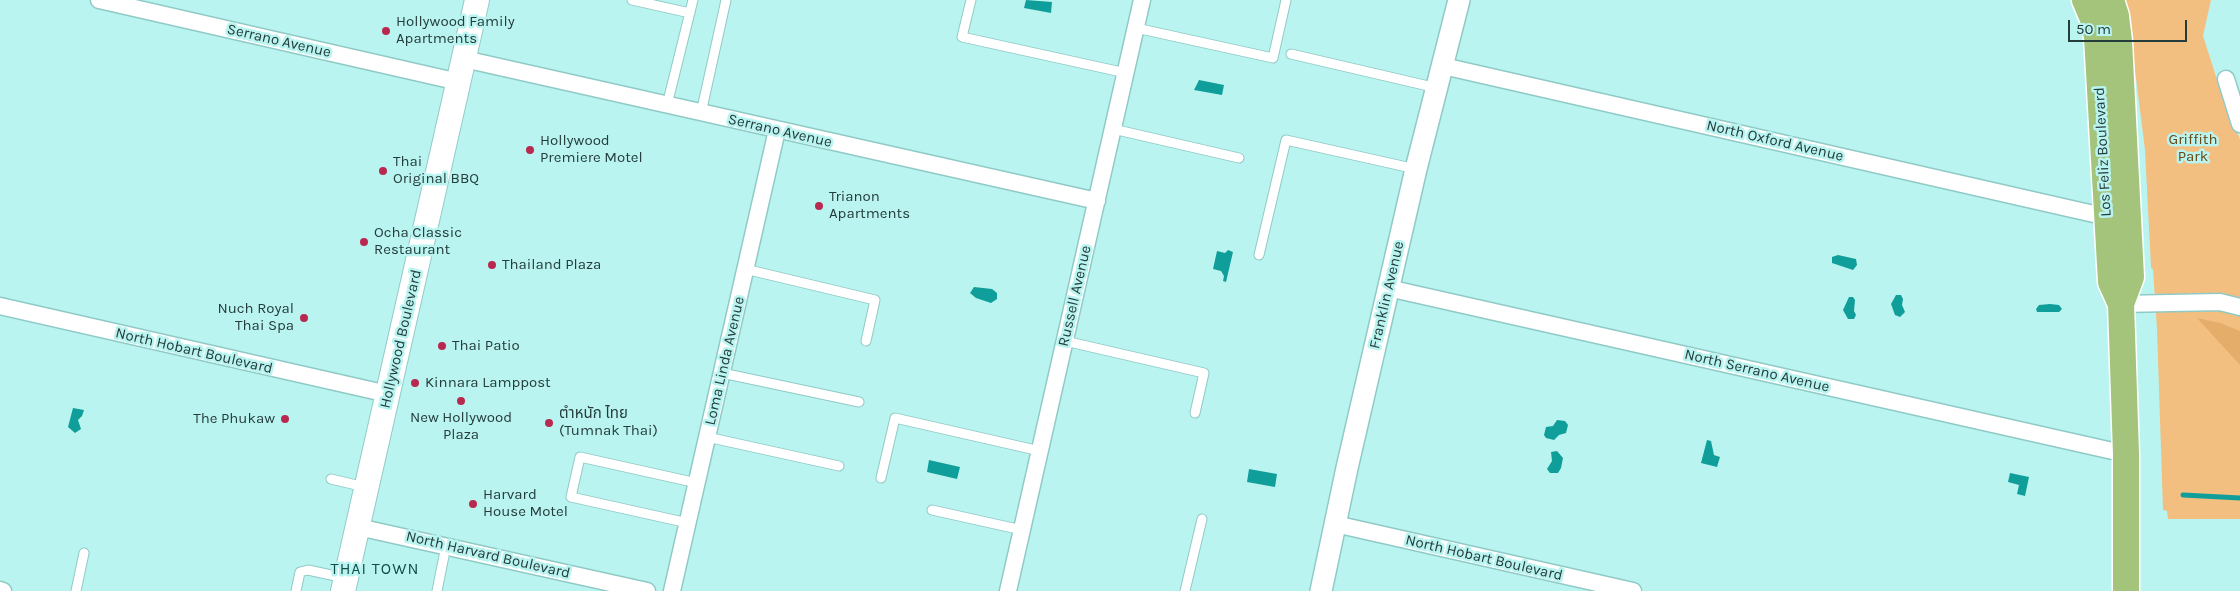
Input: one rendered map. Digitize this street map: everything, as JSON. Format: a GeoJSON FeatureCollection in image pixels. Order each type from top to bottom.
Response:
{"type":"FeatureCollection","features":[{"type":"Feature","properties":{"kind":"main road","name":"Hollywood Boulevard"},"geometry":{"type":"LineString","coordinates":[[344,585],[478,0]]}},
{"type":"Feature","properties":{"kind":"main road","name":"Los Feliz Boulevard"},"geometry":{"type":"LineString","coordinates":[[2085,0],[2093,19],[2097,37],[2111,282],[2121,304]]}},
{"type":"Feature","properties":{"kind":"main road","name":"Los Feliz Boulevard"},"geometry":{"type":"LineString","coordinates":[[2111,0],[2116,16],[2119,41],[2131,277],[2121,304],[2126,454],[2126,591]]}},
{"type":"Feature","properties":{"kind":"street","name":"Serrano Avenue"},"geometry":{"type":"LineString","coordinates":[[99,0],[148,5],[459,82]]}},
{"type":"Feature","properties":{"kind":"street","name":"Russell Avenue"},"geometry":{"type":"LineString","coordinates":[[1008,591],[1142,0]]}},
{"type":"Feature","properties":{"kind":"street","name":"Franklin Avenue"},"geometry":{"type":"LineString","coordinates":[[1321,591],[1388,288],[1459,0]]}},
{"type":"Feature","properties":{"kind":"street","name":"Serrano Avenue"},"geometry":{"type":"LineString","coordinates":[[464,59],[1097,201]]}},
{"type":"Feature","properties":{"kind":"street","name":"North Oxford Avenue"},"geometry":{"type":"LineString","coordinates":[[1443,66],[2107,217]]}},
{"type":"Feature","properties":{"kind":"street"},"geometry":{"type":"LineString","coordinates":[[2226,79],[2240,124]]}},
{"type":"Feature","properties":{"kind":"street","name":"Loma Linda Avenue"},"geometry":{"type":"LineString","coordinates":[[672,591],[777,130]]}},
{"type":"Feature","properties":{"kind":"street","name":"North Serrano Avenue"},"geometry":{"type":"LineString","coordinates":[[1388,288],[2126,454]]}},
{"type":"Feature","properties":{"kind":"street"},"geometry":{"type":"LineString","coordinates":[[2121,304],[2220,302],[2240,307]]}},
{"type":"Feature","properties":{"kind":"street","name":"North Hobart Boulevard"},"geometry":{"type":"LineString","coordinates":[[0,306],[388,394]]}},
{"type":"Feature","properties":{"kind":"street","name":"North Hobart Boulevard"},"geometry":{"type":"LineString","coordinates":[[1335,524],[1632,591]]}},
{"type":"Feature","properties":{"kind":"street","name":"North Harvard Boulevard"},"geometry":{"type":"LineString","coordinates":[[358,526],[647,591]]}},
{"type":"Feature","properties":{"kind":"lane"},"geometry":{"type":"LineString","coordinates":[[632,0],[690,13]]}},
{"type":"Feature","properties":{"kind":"lane"},"geometry":{"type":"LineString","coordinates":[[667,105],[693,0]]}},
{"type":"Feature","properties":{"kind":"lane"},"geometry":{"type":"LineString","coordinates":[[701,112],[726,0]]}},
{"type":"Feature","properties":{"kind":"lane"},"geometry":{"type":"LineString","coordinates":[[971,0],[962,37],[1126,73]]}},
{"type":"Feature","properties":{"kind":"lane"},"geometry":{"type":"LineString","coordinates":[[1136,28],[1274,58],[1286,0]]}},
{"type":"Feature","properties":{"kind":"lane"},"geometry":{"type":"LineString","coordinates":[[1291,54],[1437,88]]}},
{"type":"Feature","properties":{"kind":"lane"},"geometry":{"type":"LineString","coordinates":[[1113,128],[1239,158]]}},
{"type":"Feature","properties":{"kind":"lane"},"geometry":{"type":"LineString","coordinates":[[1259,255],[1286,140],[1416,169]]}},
{"type":"Feature","properties":{"kind":"lane"},"geometry":{"type":"LineString","coordinates":[[745,270],[875,300],[866,341]]}},
{"type":"Feature","properties":{"kind":"lane"},"geometry":{"type":"LineString","coordinates":[[1065,341],[1204,372],[1195,412]]}},
{"type":"Feature","properties":{"kind":"lane"},"geometry":{"type":"LineString","coordinates":[[722,373],[859,402]]}},
{"type":"Feature","properties":{"kind":"lane"},"geometry":{"type":"LineString","coordinates":[[881,478],[895,418],[1040,451]]}},
{"type":"Feature","properties":{"kind":"lane"},"geometry":{"type":"LineString","coordinates":[[707,437],[839,466]]}},
{"type":"Feature","properties":{"kind":"lane"},"geometry":{"type":"LineString","coordinates":[[688,523],[571,497],[580,457],[697,483]]}},
{"type":"Feature","properties":{"kind":"lane"},"geometry":{"type":"LineString","coordinates":[[331,480],[367,487]]}},
{"type":"Feature","properties":{"kind":"lane"},"geometry":{"type":"LineString","coordinates":[[932,510],[1022,530]]}},
{"type":"Feature","properties":{"kind":"lane"},"geometry":{"type":"LineString","coordinates":[[1185,591],[1202,519]]}},
{"type":"Feature","properties":{"kind":"lane"},"geometry":{"type":"LineString","coordinates":[[436,591],[446,546]]}},
{"type":"Feature","properties":{"kind":"lane"},"geometry":{"type":"LineString","coordinates":[[76,591],[84,552]]}},
{"type":"Feature","properties":{"kind":"lane"},"geometry":{"type":"LineString","coordinates":[[296,591],[300,572],[308,570],[344,585]]}},
{"type":"Feature","properties":{"kind":"green space","name":"Griffith Park"},"geometry":{"type":"Polygon","coordinates":[[[2124,0],[2211,0],[2203,36],[2223,98],[2240,139],[2240,519],[2168,519],[2167,511],[2163,510],[2157,329],[2153,270],[2151,267],[2145,150],[2129,22],[2124,0]]]}},
{"type":"Feature","properties":{"kind":"shaded area"},"geometry":{"type":"Polygon","coordinates":[[[2197,318],[2220,323],[2240,331],[2240,365],[2197,318]]]}},
{"type":"Feature","properties":{"kind":"water"},"geometry":{"type":"Polygon","coordinates":[[[1026,0],[1052,2],[1051,13],[1024,8],[1026,0]]]}},
{"type":"Feature","properties":{"kind":"water"},"geometry":{"type":"Polygon","coordinates":[[[1199,80],[1224,85],[1222,95],[1194,90],[1199,80]]]}},
{"type":"Feature","properties":{"kind":"water"},"geometry":{"type":"Polygon","coordinates":[[[1228,250],[1233,252],[1226,282],[1223,281],[1224,276],[1221,271],[1213,269],[1217,251],[1225,253],[1228,250]]]}},
{"type":"Feature","properties":{"kind":"water"},"geometry":{"type":"Polygon","coordinates":[[[1838,255],[1856,259],[1857,265],[1853,270],[1832,263],[1832,257],[1838,255]]]}},
{"type":"Feature","properties":{"kind":"water"},"geometry":{"type":"Polygon","coordinates":[[[974,287],[992,289],[997,293],[997,299],[991,303],[976,298],[970,293],[974,287]]]}},
{"type":"Feature","properties":{"kind":"water"},"geometry":{"type":"Polygon","coordinates":[[[1896,295],[1901,295],[1903,299],[1902,305],[1905,312],[1900,317],[1895,315],[1891,304],[1896,295]]]}},
{"type":"Feature","properties":{"kind":"water"},"geometry":{"type":"Polygon","coordinates":[[[1849,297],[1853,297],[1855,300],[1854,311],[1856,315],[1854,319],[1848,319],[1843,310],[1849,297]]]}},
{"type":"Feature","properties":{"kind":"water"},"geometry":{"type":"Polygon","coordinates":[[[2039,305],[2059,305],[2062,309],[2059,312],[2037,312],[2036,309],[2039,305]]]}},
{"type":"Feature","properties":{"kind":"water"},"geometry":{"type":"Polygon","coordinates":[[[73,408],[84,410],[78,420],[81,429],[75,433],[68,427],[73,408]]]}},
{"type":"Feature","properties":{"kind":"water"},"geometry":{"type":"Polygon","coordinates":[[[1557,420],[1565,421],[1568,425],[1566,433],[1559,435],[1554,440],[1546,438],[1544,435],[1546,427],[1553,426],[1557,420]]]}},
{"type":"Feature","properties":{"kind":"water"},"geometry":{"type":"Polygon","coordinates":[[[1707,440],[1711,441],[1714,455],[1720,457],[1717,467],[1701,463],[1707,440]]]}},
{"type":"Feature","properties":{"kind":"water"},"geometry":{"type":"Polygon","coordinates":[[[1557,451],[1563,458],[1561,468],[1558,473],[1550,473],[1547,469],[1552,461],[1551,452],[1557,451]]]}},
{"type":"Feature","properties":{"kind":"water"},"geometry":{"type":"Polygon","coordinates":[[[929,460],[960,467],[957,479],[927,472],[929,460]]]}},
{"type":"Feature","properties":{"kind":"water"},"geometry":{"type":"Polygon","coordinates":[[[1249,469],[1277,474],[1275,487],[1247,482],[1249,469]]]}},
{"type":"Feature","properties":{"kind":"water"},"geometry":{"type":"Polygon","coordinates":[[[2010,473],[2029,477],[2025,496],[2017,494],[2019,485],[2008,482],[2010,473]]]}},
{"type":"Feature","properties":{"kind":"waterway"},"geometry":{"type":"LineString","coordinates":[[2183,495],[2240,498]]}},
{"type":"Feature","properties":{"kind":"place","name":"Hollywood Family Apartments"},"geometry":{"type":"Point","coordinates":[386,31]}},
{"type":"Feature","properties":{"kind":"place","name":"Hollywood Premiere Motel"},"geometry":{"type":"Point","coordinates":[530,150]}},
{"type":"Feature","properties":{"kind":"place","name":"Thai Original BBQ"},"geometry":{"type":"Point","coordinates":[383,171]}},
{"type":"Feature","properties":{"kind":"place","name":"Trianon Apartments"},"geometry":{"type":"Point","coordinates":[819,206]}},
{"type":"Feature","properties":{"kind":"place","name":"Ocha Classic Restaurant"},"geometry":{"type":"Point","coordinates":[364,242]}},
{"type":"Feature","properties":{"kind":"place","name":"Thailand Plaza"},"geometry":{"type":"Point","coordinates":[492,265]}},
{"type":"Feature","properties":{"kind":"place","name":"Nuch Royal Thai Spa"},"geometry":{"type":"Point","coordinates":[304,318]}},
{"type":"Feature","properties":{"kind":"place","name":"Thai Patio"},"geometry":{"type":"Point","coordinates":[442,346]}},
{"type":"Feature","properties":{"kind":"place","name":"Kinnara Lamppost"},"geometry":{"type":"Point","coordinates":[415,383]}},
{"type":"Feature","properties":{"kind":"place","name":"New Hollywood Plaza"},"geometry":{"type":"Point","coordinates":[461,401]}},
{"type":"Feature","properties":{"kind":"place","name":"The Phukaw"},"geometry":{"type":"Point","coordinates":[285,419]}},
{"type":"Feature","properties":{"kind":"place","name":"ตำหนัก ไทย (Tumnak Thai)"},"geometry":{"type":"Point","coordinates":[549,423]}},
{"type":"Feature","properties":{"kind":"place","name":"Harvard House Motel"},"geometry":{"type":"Point","coordinates":[473,504]}},
{"type":"Feature","properties":{"kind":"district","name":"THAI TOWN"},"geometry":{"type":"Point","coordinates":[375,569]}}]}
